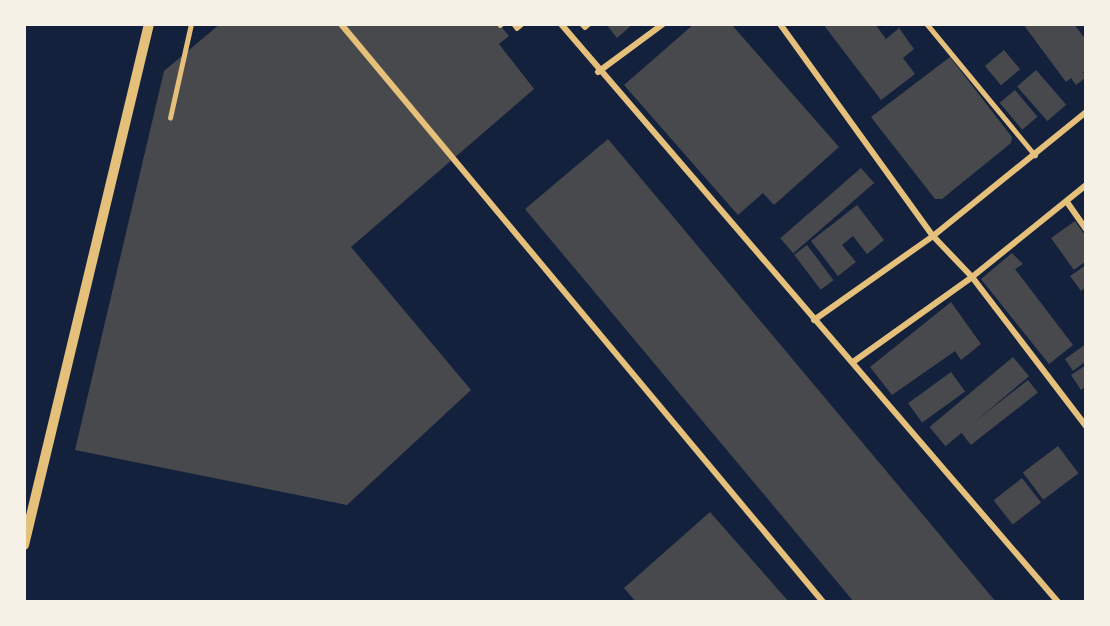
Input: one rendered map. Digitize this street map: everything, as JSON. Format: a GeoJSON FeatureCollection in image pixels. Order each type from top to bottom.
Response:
{"type":"FeatureCollection","features":[{"type":"Feature","properties":{"kind":"street"},"geometry":{"type":"LineString","coordinates":[[24,545],[149,24]]}},
{"type":"Feature","properties":{"kind":"street"},"geometry":{"type":"LineString","coordinates":[[341,24],[823,602]]}},
{"type":"Feature","properties":{"kind":"street"},"geometry":{"type":"LineString","coordinates":[[561,24],[598,72],[853,362],[1059,602]]}},
{"type":"Feature","properties":{"kind":"street"},"geometry":{"type":"LineString","coordinates":[[598,72],[663,24]]}},
{"type":"Feature","properties":{"kind":"street"},"geometry":{"type":"LineString","coordinates":[[780,24],[933,236],[972,277],[1086,426]]}},
{"type":"Feature","properties":{"kind":"street"},"geometry":{"type":"LineString","coordinates":[[814,320],[933,236],[1086,112]]}},
{"type":"Feature","properties":{"kind":"street"},"geometry":{"type":"LineString","coordinates":[[853,362],[972,277],[1086,185]]}},
{"type":"Feature","properties":{"kind":"street"},"geometry":{"type":"LineString","coordinates":[[1067,202],[1086,230]]}},
{"type":"Feature","properties":{"kind":"lane"},"geometry":{"type":"LineString","coordinates":[[170,118],[191,24]]}},
{"type":"Feature","properties":{"kind":"lane"},"geometry":{"type":"LineString","coordinates":[[927,24],[1035,155]]}},
{"type":"Feature","properties":{"kind":"path"},"geometry":{"type":"LineString","coordinates":[[513,24],[517,28],[523,24]]}},
{"type":"Feature","properties":{"kind":"path"},"geometry":{"type":"LineString","coordinates":[[581,24],[585,28],[590,24]]}},
{"type":"Feature","properties":{"kind":"building"},"geometry":{"type":"Polygon","coordinates":[[[220,24],[499,24],[509,36],[499,44],[534,89],[351,247],[471,390],[347,505],[75,450],[164,71],[220,24]]]}},
{"type":"Feature","properties":{"kind":"building"},"geometry":{"type":"Polygon","coordinates":[[[606,24],[633,24],[617,38],[606,24]]]}},
{"type":"Feature","properties":{"kind":"building"},"geometry":{"type":"Polygon","coordinates":[[[694,24],[731,24],[839,147],[774,205],[763,193],[738,215],[624,85],[694,24]]]}},
{"type":"Feature","properties":{"kind":"building"},"geometry":{"type":"Polygon","coordinates":[[[823,24],[875,24],[886,39],[899,28],[914,49],[903,58],[915,74],[881,100],[823,24]]]}},
{"type":"Feature","properties":{"kind":"building"},"geometry":{"type":"Polygon","coordinates":[[[1023,24],[1074,24],[1086,40],[1086,69],[1083,72],[1086,77],[1076,85],[1071,78],[1066,82],[1023,24]]]}},
{"type":"Feature","properties":{"kind":"building"},"geometry":{"type":"Polygon","coordinates":[[[1004,50],[1020,69],[1001,85],[985,66],[1004,50]]]}},
{"type":"Feature","properties":{"kind":"building"},"geometry":{"type":"Polygon","coordinates":[[[950,57],[1012,137],[1011,143],[942,199],[935,199],[871,117],[950,57]]]}},
{"type":"Feature","properties":{"kind":"building"},"geometry":{"type":"Polygon","coordinates":[[[1036,70],[1066,105],[1047,121],[1017,86],[1036,70]]]}},
{"type":"Feature","properties":{"kind":"building"},"geometry":{"type":"Polygon","coordinates":[[[1015,90],[1037,117],[1022,130],[1000,103],[1015,90]]]}},
{"type":"Feature","properties":{"kind":"building"},"geometry":{"type":"Polygon","coordinates":[[[608,139],[996,602],[854,602],[525,209],[608,139]]]}},
{"type":"Feature","properties":{"kind":"building"},"geometry":{"type":"Polygon","coordinates":[[[861,168],[874,183],[793,253],[780,238],[861,168]]]}},
{"type":"Feature","properties":{"kind":"building"},"geometry":{"type":"Polygon","coordinates":[[[857,205],[884,240],[867,254],[853,236],[842,245],[856,262],[838,276],[811,241],[857,205]]]}},
{"type":"Feature","properties":{"kind":"building"},"geometry":{"type":"Polygon","coordinates":[[[1075,221],[1086,237],[1086,261],[1074,270],[1051,238],[1075,221]]]}},
{"type":"Feature","properties":{"kind":"building"},"geometry":{"type":"Polygon","coordinates":[[[807,245],[833,280],[821,290],[794,255],[807,245]]]}},
{"type":"Feature","properties":{"kind":"building"},"geometry":{"type":"Polygon","coordinates":[[[1012,253],[1023,264],[1015,269],[1073,345],[1049,364],[981,279],[1012,253]]]}},
{"type":"Feature","properties":{"kind":"building"},"geometry":{"type":"Polygon","coordinates":[[[1086,265],[1086,287],[1081,291],[1070,276],[1086,265]]]}},
{"type":"Feature","properties":{"kind":"building"},"geometry":{"type":"Polygon","coordinates":[[[951,302],[981,344],[961,360],[955,351],[892,395],[870,367],[951,302]]]}},
{"type":"Feature","properties":{"kind":"building"},"geometry":{"type":"Polygon","coordinates":[[[1086,344],[1086,361],[1073,371],[1065,359],[1086,344]]]}},
{"type":"Feature","properties":{"kind":"building"},"geometry":{"type":"Polygon","coordinates":[[[1013,357],[1029,376],[946,446],[930,427],[1013,357]]]}},
{"type":"Feature","properties":{"kind":"building"},"geometry":{"type":"Polygon","coordinates":[[[1086,365],[1086,386],[1081,390],[1071,375],[1086,365]]]}},
{"type":"Feature","properties":{"kind":"building"},"geometry":{"type":"Polygon","coordinates":[[[951,372],[965,391],[922,423],[908,403],[951,372]]]}},
{"type":"Feature","properties":{"kind":"building"},"geometry":{"type":"Polygon","coordinates":[[[1028,380],[1038,393],[971,445],[961,432],[1028,380]]]}},
{"type":"Feature","properties":{"kind":"building"},"geometry":{"type":"Polygon","coordinates":[[[1058,446],[1078,473],[1043,500],[1023,472],[1058,446]]]}},
{"type":"Feature","properties":{"kind":"building"},"geometry":{"type":"Polygon","coordinates":[[[1022,478],[1041,502],[1013,525],[994,500],[1022,478]]]}},
{"type":"Feature","properties":{"kind":"building"},"geometry":{"type":"Polygon","coordinates":[[[710,512],[789,602],[636,602],[624,588],[710,512]]]}}]}
